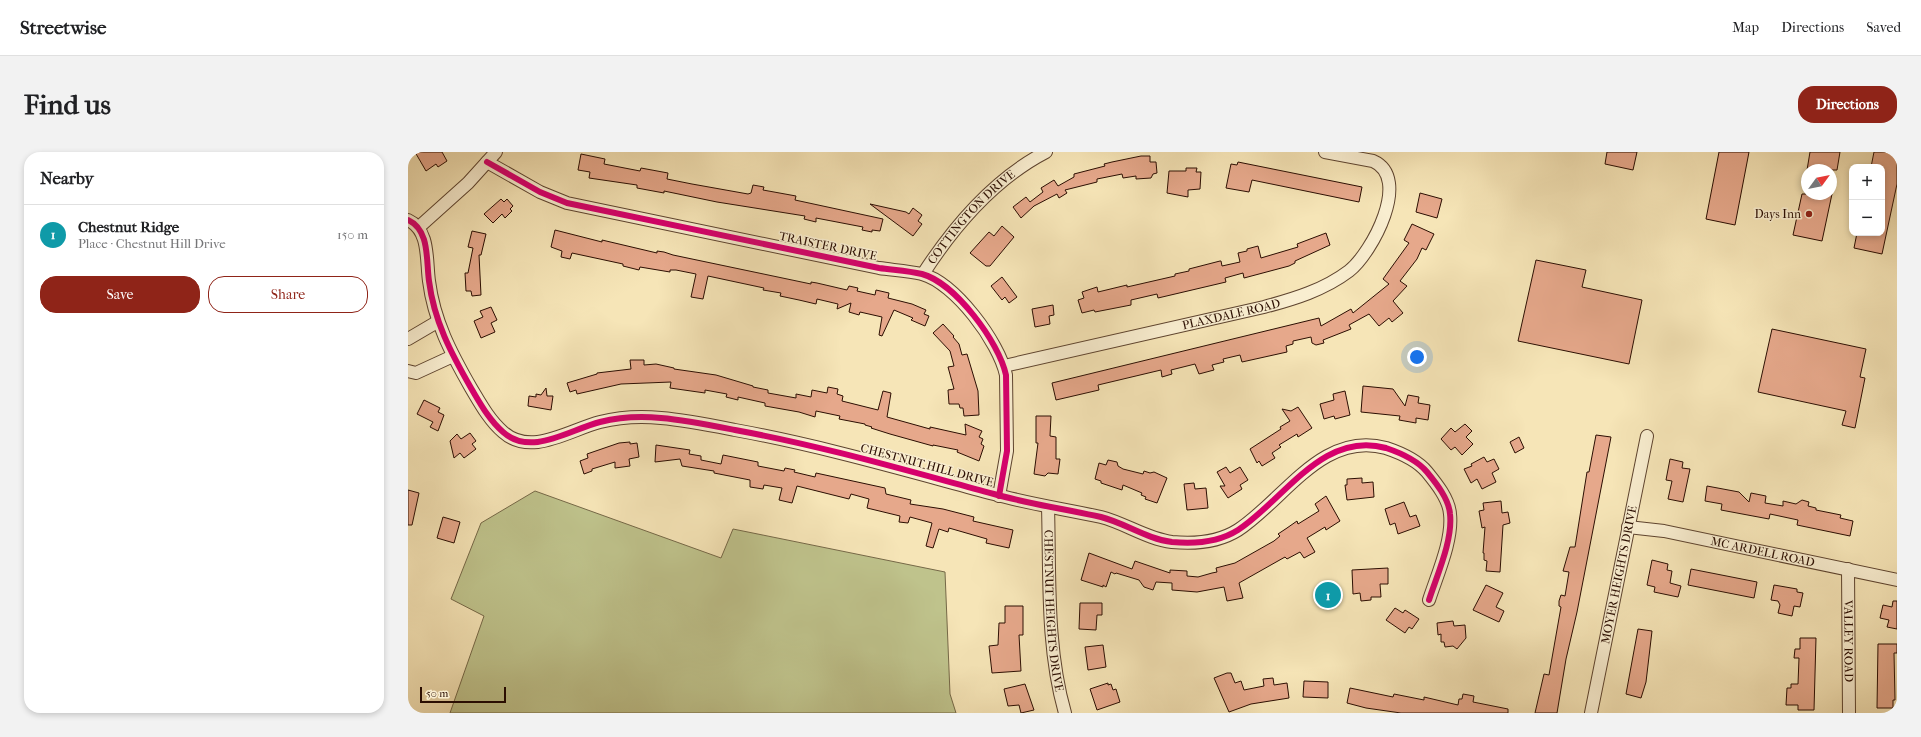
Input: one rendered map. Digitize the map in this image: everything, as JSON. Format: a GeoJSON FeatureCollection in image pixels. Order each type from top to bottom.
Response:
{"type":"FeatureCollection","features":[{"type":"Feature","properties":{"kind":"street"},"geometry":{"type":"LineString","coordinates":[[419,227],[468,183],[496,152]]}},
{"type":"Feature","properties":{"kind":"street","name":"COTTINGTON DRIVE"},"geometry":{"type":"LineString","coordinates":[[923,274],[939,249],[961,221],[997,185],[1046,152]]}},
{"type":"Feature","properties":{"kind":"street","name":"PLAXDALE ROAD"},"geometry":{"type":"LineString","coordinates":[[1004,366],[1264,307],[1296,298],[1332,282],[1350,270],[1366,251],[1382,220],[1387,205],[1390,184],[1389,177],[1380,164],[1373,161],[1325,152]]}},
{"type":"Feature","properties":{"kind":"street","name":"TRAISTER DRIVE"},"geometry":{"type":"LineString","coordinates":[[488,162],[540,192],[567,203],[879,268],[923,274],[939,282],[968,309],[983,327],[1004,366],[1006,375],[1007,451],[999,496]]}},
{"type":"Feature","properties":{"kind":"street"},"geometry":{"type":"LineString","coordinates":[[408,220],[419,227],[424,238],[429,283],[437,322],[452,356],[416,373],[408,371]]}},
{"type":"Feature","properties":{"kind":"street"},"geometry":{"type":"LineString","coordinates":[[408,339],[437,322]]}},
{"type":"Feature","properties":{"kind":"street","name":"CHESTNUT HILL DRIVE"},"geometry":{"type":"LineString","coordinates":[[452,356],[486,412],[502,432],[512,438],[524,442],[538,443],[598,422],[628,416],[672,419],[786,439],[999,496],[1104,518],[1168,542],[1201,542],[1219,538],[1236,531],[1320,460],[1340,449],[1358,445],[1377,446],[1391,449],[1410,458],[1426,470],[1448,504],[1451,514],[1447,544],[1429,600]]}},
{"type":"Feature","properties":{"kind":"street","name":"MOYER HEIGHTS DRIVE"},"geometry":{"type":"LineString","coordinates":[[1591,713],[1647,436]]}},
{"type":"Feature","properties":{"kind":"street","name":"CHESTNUT HEIGHTS DRIVE"},"geometry":{"type":"LineString","coordinates":[[1048,507],[1053,649],[1059,694],[1065,713]]}},
{"type":"Feature","properties":{"kind":"street","name":"MC ARDELL ROAD"},"geometry":{"type":"LineString","coordinates":[[1628,527],[1664,531],[1897,580]]}},
{"type":"Feature","properties":{"kind":"street","name":"VALLEY ROAD"},"geometry":{"type":"LineString","coordinates":[[1848,569],[1849,713]]}},
{"type":"Feature","properties":{"kind":"green space"},"geometry":{"type":"Polygon","coordinates":[[[535,491],[721,558],[733,529],[945,572],[950,694],[956,713],[450,713],[484,616],[451,599],[481,523],[535,491]]]}},
{"type":"Feature","properties":{"kind":"building"},"geometry":{"type":"Polygon","coordinates":[[[415,152],[442,152],[447,161],[438,167],[436,164],[426,171],[415,152]]]}},
{"type":"Feature","properties":{"kind":"building"},"geometry":{"type":"Polygon","coordinates":[[[1607,152],[1637,152],[1633,170],[1605,164],[1607,152]]]}},
{"type":"Feature","properties":{"kind":"building"},"geometry":{"type":"Polygon","coordinates":[[[1719,152],[1749,152],[1735,225],[1706,219],[1719,152]]]}},
{"type":"Feature","properties":{"kind":"building"},"geometry":{"type":"Polygon","coordinates":[[[1810,152],[1840,152],[1837,170],[1837,164],[1808,164],[1810,152]]]}},
{"type":"Feature","properties":{"kind":"building"},"geometry":{"type":"Polygon","coordinates":[[[1874,152],[1897,152],[1897,184],[1882,254],[1854,248],[1856,236],[1885,236],[1885,164],[1872,164],[1874,152]]]}},
{"type":"Feature","properties":{"kind":"building"},"geometry":{"type":"Polygon","coordinates":[[[581,154],[605,159],[604,164],[640,171],[641,168],[668,173],[667,179],[748,194],[751,193],[753,185],[764,187],[763,190],[796,196],[795,200],[883,219],[880,231],[872,230],[872,232],[862,230],[863,227],[816,218],[816,222],[804,219],[805,216],[717,202],[664,191],[664,193],[637,188],[637,185],[589,178],[590,172],[578,170],[581,154]]]}},
{"type":"Feature","properties":{"kind":"building"},"geometry":{"type":"Polygon","coordinates":[[[1141,156],[1150,156],[1150,162],[1156,162],[1157,173],[1153,174],[1151,178],[1136,179],[1136,176],[1123,178],[1122,174],[1097,179],[1097,182],[1065,190],[1067,193],[1059,198],[1057,194],[1034,206],[1021,218],[1013,207],[1026,197],[1030,202],[1043,192],[1041,188],[1054,180],[1058,186],[1074,177],[1074,174],[1105,166],[1104,164],[1141,156]]]}},
{"type":"Feature","properties":{"kind":"building"},"geometry":{"type":"Polygon","coordinates":[[[1238,162],[1362,187],[1359,202],[1252,180],[1249,192],[1226,188],[1231,164],[1237,165],[1238,162]]]}},
{"type":"Feature","properties":{"kind":"building"},"geometry":{"type":"Polygon","coordinates":[[[1186,168],[1197,168],[1196,172],[1201,172],[1200,189],[1188,190],[1188,197],[1167,193],[1169,171],[1186,171],[1186,168]]]}},
{"type":"Feature","properties":{"kind":"building"},"geometry":{"type":"Polygon","coordinates":[[[1420,193],[1442,199],[1437,218],[1416,212],[1420,193]]]}},
{"type":"Feature","properties":{"kind":"building"},"geometry":{"type":"Polygon","coordinates":[[[501,199],[504,202],[507,199],[513,206],[510,209],[512,211],[505,218],[502,214],[493,223],[484,214],[501,199]]]}},
{"type":"Feature","properties":{"kind":"building"},"geometry":{"type":"Polygon","coordinates":[[[1801,199],[1801,200],[1831,200],[1822,241],[1793,235],[1801,199]]]}},
{"type":"Feature","properties":{"kind":"building"},"geometry":{"type":"Polygon","coordinates":[[[870,204],[909,214],[913,208],[922,215],[918,221],[922,224],[913,236],[870,204]]]}},
{"type":"Feature","properties":{"kind":"building"},"geometry":{"type":"Polygon","coordinates":[[[1412,224],[1434,234],[1426,250],[1422,248],[1417,259],[1400,281],[1407,286],[1393,301],[1403,313],[1392,322],[1389,318],[1379,326],[1369,314],[1349,325],[1351,329],[1323,340],[1324,343],[1316,345],[1312,343],[1311,337],[1293,341],[1293,344],[1286,346],[1287,352],[1242,362],[1240,355],[1223,359],[1224,362],[1212,365],[1214,370],[1199,374],[1195,364],[1171,370],[1172,374],[1162,377],[1161,370],[1098,385],[1099,390],[1056,400],[1052,383],[1319,318],[1321,326],[1351,309],[1353,313],[1389,284],[1383,279],[1409,243],[1404,240],[1412,224]]]}},
{"type":"Feature","properties":{"kind":"building"},"geometry":{"type":"Polygon","coordinates":[[[1002,226],[1014,237],[990,266],[986,266],[970,253],[989,232],[994,236],[1002,226]]]}},
{"type":"Feature","properties":{"kind":"building"},"geometry":{"type":"Polygon","coordinates":[[[555,230],[602,242],[602,240],[657,253],[657,251],[664,252],[811,284],[811,282],[847,290],[849,286],[858,288],[857,291],[875,295],[876,290],[889,293],[888,298],[912,304],[926,310],[924,314],[929,316],[925,326],[911,320],[913,318],[894,310],[882,336],[879,335],[882,317],[860,312],[859,315],[849,312],[851,303],[837,309],[838,304],[817,299],[816,304],[780,296],[781,293],[763,290],[764,288],[708,276],[703,299],[691,297],[696,274],[676,270],[670,270],[670,272],[640,267],[639,270],[623,266],[623,264],[572,253],[570,259],[561,257],[562,251],[551,247],[555,230]]]}},
{"type":"Feature","properties":{"kind":"building"},"geometry":{"type":"Polygon","coordinates":[[[472,231],[486,234],[481,255],[479,255],[481,295],[472,296],[471,291],[466,291],[465,273],[468,273],[473,248],[468,247],[472,231]]]}},
{"type":"Feature","properties":{"kind":"building"},"geometry":{"type":"Polygon","coordinates":[[[1326,233],[1330,245],[1295,261],[1295,263],[1289,266],[1244,278],[1243,273],[1225,278],[1226,282],[1158,298],[1157,294],[1131,300],[1131,305],[1095,312],[1094,310],[1082,313],[1078,300],[1084,298],[1082,292],[1097,287],[1098,292],[1127,285],[1127,287],[1175,276],[1175,274],[1189,271],[1189,269],[1220,261],[1222,266],[1240,262],[1238,253],[1258,246],[1261,258],[1298,247],[1297,244],[1326,233]]]}},
{"type":"Feature","properties":{"kind":"building"},"geometry":{"type":"Polygon","coordinates":[[[1536,260],[1586,270],[1582,287],[1642,300],[1629,364],[1518,341],[1536,260]]]}},
{"type":"Feature","properties":{"kind":"building"},"geometry":{"type":"Polygon","coordinates":[[[1002,277],[1017,297],[1009,303],[1005,297],[1002,300],[991,286],[1002,277]]]}},
{"type":"Feature","properties":{"kind":"building"},"geometry":{"type":"Polygon","coordinates":[[[1053,305],[1054,315],[1049,316],[1050,324],[1035,327],[1032,309],[1053,305]]]}},
{"type":"Feature","properties":{"kind":"building"},"geometry":{"type":"Polygon","coordinates":[[[491,307],[497,320],[491,323],[495,332],[481,338],[474,321],[483,317],[480,311],[491,307]]]}},
{"type":"Feature","properties":{"kind":"building"},"geometry":{"type":"Polygon","coordinates":[[[943,324],[959,344],[962,355],[967,354],[978,391],[979,415],[964,416],[963,408],[960,408],[959,404],[949,404],[948,390],[954,389],[948,367],[954,366],[950,351],[933,333],[943,324]]]}},
{"type":"Feature","properties":{"kind":"building"},"geometry":{"type":"Polygon","coordinates":[[[1772,329],[1866,349],[1860,377],[1865,378],[1855,428],[1842,425],[1846,411],[1758,392],[1772,329]]]}},
{"type":"Feature","properties":{"kind":"building"},"geometry":{"type":"Polygon","coordinates":[[[630,360],[644,360],[644,365],[656,364],[674,369],[716,375],[753,387],[768,390],[768,393],[796,398],[796,394],[811,397],[812,390],[827,393],[828,387],[838,389],[837,394],[843,396],[842,401],[878,410],[883,391],[891,393],[887,417],[930,429],[930,427],[966,435],[965,424],[982,431],[979,437],[983,439],[981,444],[984,446],[979,461],[957,452],[958,450],[933,446],[890,434],[871,428],[872,427],[865,424],[839,419],[840,416],[816,411],[815,417],[799,412],[765,406],[765,403],[738,397],[738,400],[726,397],[727,394],[705,390],[705,393],[670,388],[671,382],[621,384],[577,394],[576,390],[570,392],[567,383],[597,373],[631,369],[630,360]]]}},
{"type":"Feature","properties":{"kind":"building"},"geometry":{"type":"Polygon","coordinates":[[[1363,386],[1393,389],[1405,406],[1408,395],[1419,397],[1418,403],[1430,405],[1428,420],[1416,418],[1416,423],[1399,420],[1400,416],[1361,412],[1363,386]]]}},
{"type":"Feature","properties":{"kind":"building"},"geometry":{"type":"Polygon","coordinates":[[[546,388],[547,396],[553,396],[551,410],[528,406],[529,396],[536,397],[536,394],[541,395],[546,388]]]}},
{"type":"Feature","properties":{"kind":"building"},"geometry":{"type":"Polygon","coordinates":[[[1345,391],[1350,415],[1335,419],[1334,416],[1324,419],[1320,404],[1334,400],[1333,394],[1345,391]]]}},
{"type":"Feature","properties":{"kind":"building"},"geometry":{"type":"Polygon","coordinates":[[[424,400],[440,408],[438,412],[444,415],[438,431],[430,427],[433,422],[417,414],[424,400]]]}},
{"type":"Feature","properties":{"kind":"building"},"geometry":{"type":"Polygon","coordinates":[[[1298,407],[1312,428],[1298,437],[1297,434],[1279,445],[1281,447],[1272,453],[1275,458],[1262,466],[1259,461],[1257,463],[1250,449],[1281,429],[1280,427],[1290,421],[1282,409],[1291,411],[1298,407]]]}},
{"type":"Feature","properties":{"kind":"building"},"geometry":{"type":"Polygon","coordinates":[[[1036,416],[1051,416],[1050,436],[1056,437],[1056,459],[1060,459],[1058,474],[1048,473],[1045,476],[1034,474],[1038,443],[1036,443],[1036,416]]]}},
{"type":"Feature","properties":{"kind":"building"},"geometry":{"type":"Polygon","coordinates":[[[1465,424],[1472,431],[1466,437],[1473,444],[1462,455],[1455,447],[1451,450],[1441,439],[1451,428],[1455,432],[1465,424]]]}},
{"type":"Feature","properties":{"kind":"building"},"geometry":{"type":"Polygon","coordinates":[[[470,433],[476,441],[472,444],[476,449],[464,458],[460,453],[454,458],[450,441],[457,434],[461,439],[470,433]]]}},
{"type":"Feature","properties":{"kind":"building"},"geometry":{"type":"Polygon","coordinates":[[[1596,435],[1611,437],[1577,612],[1566,659],[1557,713],[1535,713],[1544,674],[1549,675],[1561,607],[1559,606],[1559,601],[1561,595],[1565,596],[1569,572],[1563,571],[1570,547],[1575,547],[1587,472],[1589,472],[1596,435]]]}},
{"type":"Feature","properties":{"kind":"building"},"geometry":{"type":"Polygon","coordinates":[[[1519,437],[1524,448],[1515,453],[1510,442],[1519,437]]]}},
{"type":"Feature","properties":{"kind":"building"},"geometry":{"type":"Polygon","coordinates":[[[630,442],[630,444],[637,443],[639,457],[629,459],[630,466],[615,468],[615,462],[592,469],[592,471],[584,474],[580,461],[588,458],[587,454],[619,443],[630,442]]]}},
{"type":"Feature","properties":{"kind":"building"},"geometry":{"type":"Polygon","coordinates":[[[656,445],[690,450],[689,454],[701,456],[701,460],[721,464],[723,455],[758,462],[758,466],[784,471],[785,468],[795,470],[794,472],[815,477],[816,473],[885,488],[886,494],[911,500],[910,504],[943,509],[974,517],[973,521],[1013,530],[1009,548],[986,543],[987,539],[949,528],[948,532],[939,529],[933,548],[926,546],[932,523],[910,517],[908,523],[899,522],[900,516],[867,508],[869,499],[851,494],[849,499],[797,486],[792,503],[779,500],[782,488],[764,485],[763,489],[750,487],[750,480],[714,473],[714,471],[682,466],[680,459],[655,462],[656,445]]]}},
{"type":"Feature","properties":{"kind":"building"},"geometry":{"type":"Polygon","coordinates":[[[1484,457],[1487,462],[1494,459],[1499,469],[1492,473],[1496,482],[1482,489],[1477,479],[1471,483],[1464,469],[1472,466],[1471,464],[1484,457]]]}},
{"type":"Feature","properties":{"kind":"building"},"geometry":{"type":"Polygon","coordinates":[[[1670,459],[1683,462],[1682,468],[1690,469],[1683,502],[1668,499],[1672,481],[1666,480],[1670,459]]]}},
{"type":"Feature","properties":{"kind":"building"},"geometry":{"type":"Polygon","coordinates":[[[1108,460],[1117,462],[1118,466],[1123,469],[1143,474],[1144,471],[1150,473],[1154,472],[1167,478],[1157,503],[1145,499],[1146,497],[1141,495],[1142,493],[1123,485],[1122,490],[1101,483],[1101,481],[1095,479],[1099,463],[1106,465],[1108,460]]]}},
{"type":"Feature","properties":{"kind":"building"},"geometry":{"type":"Polygon","coordinates":[[[1226,467],[1230,473],[1240,467],[1248,480],[1240,485],[1242,489],[1228,498],[1220,486],[1225,486],[1217,472],[1226,467]]]}},
{"type":"Feature","properties":{"kind":"building"},"geometry":{"type":"Polygon","coordinates":[[[1362,478],[1362,483],[1373,482],[1374,497],[1347,500],[1345,485],[1347,485],[1347,479],[1362,478]]]}},
{"type":"Feature","properties":{"kind":"building"},"geometry":{"type":"Polygon","coordinates":[[[1194,483],[1195,489],[1206,488],[1208,508],[1187,510],[1184,484],[1194,483]]]}},
{"type":"Feature","properties":{"kind":"building"},"geometry":{"type":"Polygon","coordinates":[[[1707,486],[1739,492],[1749,502],[1751,493],[1766,496],[1765,503],[1783,506],[1783,501],[1796,504],[1802,500],[1809,502],[1808,506],[1816,508],[1816,510],[1841,515],[1840,518],[1853,521],[1850,536],[1797,525],[1798,520],[1770,514],[1769,519],[1721,510],[1722,504],[1705,501],[1707,486]]]}},
{"type":"Feature","properties":{"kind":"building"},"geometry":{"type":"Polygon","coordinates":[[[408,490],[419,493],[412,525],[408,525],[408,490]]]}},
{"type":"Feature","properties":{"kind":"building"},"geometry":{"type":"Polygon","coordinates":[[[1326,496],[1340,521],[1326,530],[1325,527],[1307,538],[1315,552],[1304,558],[1300,552],[1287,559],[1285,557],[1239,583],[1243,598],[1227,601],[1224,587],[1197,592],[1172,590],[1172,583],[1156,582],[1153,590],[1144,587],[1139,580],[1111,572],[1106,587],[1081,580],[1089,553],[1132,569],[1135,561],[1170,573],[1170,570],[1187,571],[1187,576],[1198,577],[1217,572],[1216,568],[1235,563],[1274,541],[1280,536],[1278,534],[1297,521],[1298,524],[1319,511],[1315,504],[1326,496]]]}},
{"type":"Feature","properties":{"kind":"building"},"geometry":{"type":"Polygon","coordinates":[[[1501,501],[1502,513],[1508,512],[1510,523],[1503,525],[1500,572],[1486,571],[1487,561],[1484,560],[1483,553],[1485,527],[1482,528],[1479,511],[1484,510],[1483,503],[1501,501]]]}},
{"type":"Feature","properties":{"kind":"building"},"geometry":{"type":"Polygon","coordinates":[[[1404,502],[1410,517],[1416,515],[1420,526],[1398,534],[1395,523],[1390,525],[1385,509],[1404,502]]]}},
{"type":"Feature","properties":{"kind":"building"},"geometry":{"type":"Polygon","coordinates":[[[443,517],[460,522],[454,543],[437,538],[443,517]]]}},
{"type":"Feature","properties":{"kind":"building"},"geometry":{"type":"Polygon","coordinates":[[[1652,560],[1668,564],[1667,570],[1672,571],[1670,583],[1681,586],[1678,597],[1654,592],[1655,587],[1647,585],[1652,560]]]}},
{"type":"Feature","properties":{"kind":"building"},"geometry":{"type":"Polygon","coordinates":[[[1388,568],[1388,584],[1380,584],[1381,597],[1371,597],[1371,600],[1361,601],[1360,593],[1353,594],[1352,570],[1388,568]]]}},
{"type":"Feature","properties":{"kind":"building"},"geometry":{"type":"Polygon","coordinates":[[[1691,569],[1757,582],[1754,598],[1688,585],[1691,569]]]}},
{"type":"Feature","properties":{"kind":"building"},"geometry":{"type":"Polygon","coordinates":[[[1486,585],[1503,593],[1496,607],[1504,611],[1499,622],[1473,610],[1486,585]]]}},
{"type":"Feature","properties":{"kind":"building"},"geometry":{"type":"Polygon","coordinates":[[[1774,585],[1797,589],[1797,592],[1803,593],[1800,607],[1794,606],[1792,616],[1778,613],[1780,605],[1778,601],[1771,600],[1774,585]]]}},
{"type":"Feature","properties":{"kind":"building"},"geometry":{"type":"Polygon","coordinates":[[[1893,601],[1897,601],[1897,629],[1887,627],[1889,620],[1880,618],[1883,605],[1892,607],[1893,601]]]}},
{"type":"Feature","properties":{"kind":"building"},"geometry":{"type":"Polygon","coordinates":[[[1080,603],[1102,603],[1102,615],[1097,615],[1096,630],[1079,629],[1080,603]]]}},
{"type":"Feature","properties":{"kind":"building"},"geometry":{"type":"Polygon","coordinates":[[[1005,606],[1023,606],[1023,635],[1019,635],[1021,671],[992,673],[989,646],[998,645],[999,623],[1005,623],[1005,606]]]}},
{"type":"Feature","properties":{"kind":"building"},"geometry":{"type":"Polygon","coordinates":[[[1395,608],[1403,613],[1405,610],[1419,619],[1412,629],[1409,627],[1405,633],[1386,620],[1395,608]]]}},
{"type":"Feature","properties":{"kind":"building"},"geometry":{"type":"Polygon","coordinates":[[[1453,621],[1454,626],[1465,625],[1466,638],[1457,649],[1453,646],[1445,647],[1444,642],[1441,642],[1441,634],[1438,635],[1437,623],[1453,621]]]}},
{"type":"Feature","properties":{"kind":"building"},"geometry":{"type":"Polygon","coordinates":[[[1638,629],[1652,631],[1646,682],[1641,698],[1626,694],[1638,629]]]}},
{"type":"Feature","properties":{"kind":"building"},"geometry":{"type":"Polygon","coordinates":[[[1800,638],[1816,638],[1814,710],[1798,710],[1798,705],[1786,705],[1787,688],[1791,688],[1791,684],[1798,684],[1799,658],[1794,658],[1795,649],[1800,649],[1800,638]]]}},
{"type":"Feature","properties":{"kind":"building"},"geometry":{"type":"Polygon","coordinates":[[[1878,644],[1897,644],[1897,653],[1894,653],[1895,700],[1893,700],[1893,708],[1877,708],[1878,644]]]}},
{"type":"Feature","properties":{"kind":"building"},"geometry":{"type":"Polygon","coordinates":[[[1103,645],[1106,667],[1088,670],[1085,647],[1103,645]]]}},
{"type":"Feature","properties":{"kind":"building"},"geometry":{"type":"Polygon","coordinates":[[[1231,673],[1235,683],[1241,681],[1244,690],[1264,686],[1263,679],[1273,678],[1274,685],[1287,683],[1289,698],[1251,704],[1229,712],[1214,678],[1231,673]]]}},
{"type":"Feature","properties":{"kind":"building"},"geometry":{"type":"Polygon","coordinates":[[[1304,681],[1328,682],[1328,698],[1303,697],[1304,681]]]}},
{"type":"Feature","properties":{"kind":"building"},"geometry":{"type":"Polygon","coordinates":[[[1108,683],[1108,685],[1111,684],[1113,690],[1116,689],[1120,702],[1097,710],[1090,689],[1108,683]]]}},
{"type":"Feature","properties":{"kind":"building"},"geometry":{"type":"Polygon","coordinates":[[[1025,684],[1034,710],[1021,713],[1019,705],[1008,706],[1004,689],[1025,684]]]}},
{"type":"Feature","properties":{"kind":"building"},"geometry":{"type":"Polygon","coordinates":[[[1350,688],[1393,697],[1394,694],[1424,700],[1424,697],[1458,705],[1459,699],[1462,699],[1463,694],[1474,696],[1473,702],[1508,709],[1508,713],[1401,713],[1366,708],[1347,703],[1350,688]]]}},
{"type":"Feature","properties":{"kind":"cycle path"},"geometry":{"type":"LineString","coordinates":[[487,162],[540,192],[567,203],[879,268],[922,274],[935,280],[948,289],[974,316],[995,347],[1006,375],[1007,451],[999,496]]}},
{"type":"Feature","properties":{"kind":"cycle path"},"geometry":{"type":"LineString","coordinates":[[408,220],[415,225],[424,238],[431,296],[439,323],[450,349],[489,417],[503,432],[514,439],[526,442],[538,442],[600,422],[623,418],[653,417],[689,421],[768,436],[833,451],[1007,498],[1101,517],[1154,538],[1172,542],[1188,543],[1214,540],[1238,530],[1255,517],[1288,486],[1324,458],[1343,449],[1363,445],[1386,448],[1408,457],[1423,468],[1442,492],[1449,508],[1450,524],[1447,546],[1429,600]]}},
{"type":"Feature","properties":{"kind":"place","name":"Days Inn"},"geometry":{"type":"Point","coordinates":[1809,214]}},
{"type":"Feature","properties":{"kind":"place","name":"Chestnut Ridge"},"geometry":{"type":"Point","coordinates":[1328,595]}}]}
